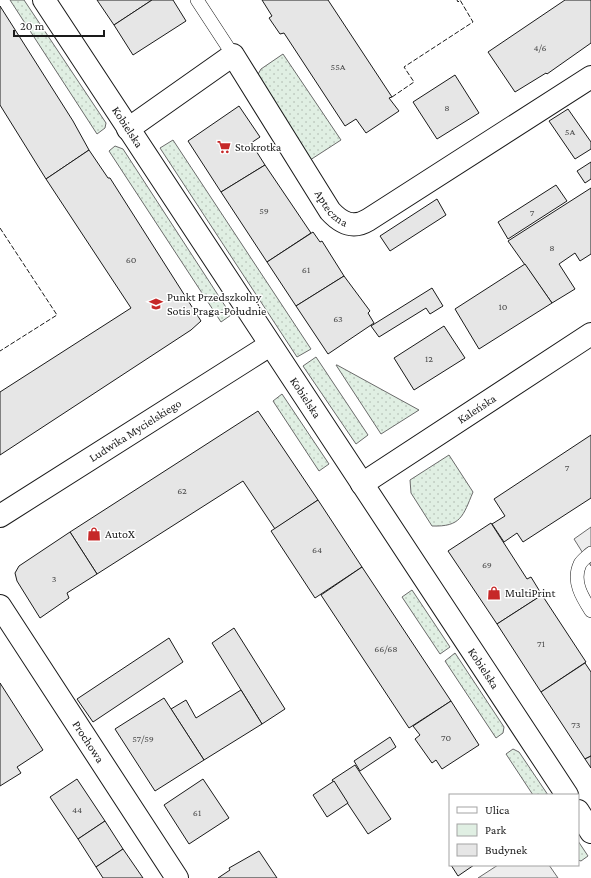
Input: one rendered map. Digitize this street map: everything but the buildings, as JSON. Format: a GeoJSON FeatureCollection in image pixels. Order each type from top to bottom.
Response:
{"type":"FeatureCollection","features":[{"type":"Feature","properties":{"kind":"street","name":"Kobielska"},"geometry":{"type":"LineString","coordinates":[[44,0],[566,794]]}},
{"type":"Feature","properties":{"kind":"street"},"geometry":{"type":"LineString","coordinates":[[128,129],[233,56]]}},
{"type":"Feature","properties":{"kind":"street","name":"Apteczna"},"geometry":{"type":"LineString","coordinates":[[233,56],[330,211],[343,223],[354,225],[363,223],[591,77]]}},
{"type":"Feature","properties":{"kind":"street","name":"Kaleńska"},"geometry":{"type":"LineString","coordinates":[[362,484],[591,334]]}},
{"type":"Feature","properties":{"kind":"street","name":"Ludwika Mycielskiego"},"geometry":{"type":"LineString","coordinates":[[0,516],[270,345]]}},
{"type":"Feature","properties":{"kind":"street","name":"Prochowa"},"geometry":{"type":"LineString","coordinates":[[0,606],[176,878]]}},
{"type":"Feature","properties":{"kind":"street"},"geometry":{"type":"LineString","coordinates":[[579,813],[591,832]]}},
{"type":"Feature","properties":{"kind":"lane"},"geometry":{"type":"LineString","coordinates":[[198,0],[233,56]]}},
{"type":"Feature","properties":{"kind":"lane"},"geometry":{"type":"LineString","coordinates":[[591,553],[580,563],[577,578],[580,594],[591,611]]}},
{"type":"Feature","properties":{"kind":"green space"},"geometry":{"type":"Polygon","coordinates":[[[10,0],[24,0],[106,123],[105,128],[97,134],[10,0]]]}},
{"type":"Feature","properties":{"kind":"green space"},"geometry":{"type":"Polygon","coordinates":[[[283,54],[341,140],[307,162],[257,76],[261,69],[283,54]]]}},
{"type":"Feature","properties":{"kind":"green space"},"geometry":{"type":"Polygon","coordinates":[[[173,140],[311,349],[297,357],[160,148],[173,140]]]}},
{"type":"Feature","properties":{"kind":"green space"},"geometry":{"type":"Polygon","coordinates":[[[115,146],[123,149],[231,315],[221,322],[109,151],[115,146]]]}},
{"type":"Feature","properties":{"kind":"green space"},"geometry":{"type":"Polygon","coordinates":[[[316,357],[368,435],[356,444],[303,366],[316,357]]]}},
{"type":"Feature","properties":{"kind":"green space"},"geometry":{"type":"Polygon","coordinates":[[[337,365],[419,410],[381,434],[337,365]]]}},
{"type":"Feature","properties":{"kind":"green space"},"geometry":{"type":"Polygon","coordinates":[[[282,394],[329,464],[319,471],[273,401],[282,394]]]}},
{"type":"Feature","properties":{"kind":"green space"},"geometry":{"type":"Polygon","coordinates":[[[449,455],[473,492],[460,518],[455,522],[442,526],[432,526],[411,493],[410,480],[449,455]]]}},
{"type":"Feature","properties":{"kind":"green space"},"geometry":{"type":"Polygon","coordinates":[[[412,590],[450,647],[440,654],[402,597],[412,590]]]}},
{"type":"Feature","properties":{"kind":"green space"},"geometry":{"type":"Polygon","coordinates":[[[455,653],[504,727],[503,733],[496,738],[445,661],[455,653]]]}},
{"type":"Feature","properties":{"kind":"green space"},"geometry":{"type":"Polygon","coordinates":[[[513,749],[519,752],[547,794],[532,794],[506,754],[513,749]]]}},
{"type":"Feature","properties":{"kind":"green space"},"geometry":{"type":"Polygon","coordinates":[[[579,842],[588,856],[581,861],[579,860],[579,842]]]}},
{"type":"Feature","properties":{"kind":"shaded area"},"geometry":{"type":"Polygon","coordinates":[[[591,527],[591,566],[574,539],[591,527]]]}},
{"type":"Feature","properties":{"kind":"shaded area"},"geometry":{"type":"Polygon","coordinates":[[[496,866],[550,866],[558,878],[478,878],[496,866]]]}},
{"type":"Feature","properties":{"kind":"fence"},"geometry":{"type":"LineString","coordinates":[[392,97],[414,82],[404,67],[473,22],[460,0],[458,2],[457,0]]}},
{"type":"Feature","properties":{"kind":"fence"},"geometry":{"type":"LineString","coordinates":[[0,228],[57,315],[0,351]]}},
{"type":"Feature","properties":{"kind":"place","name":"Stokrotka"},"geometry":{"type":"Point","coordinates":[224,147]}},
{"type":"Feature","properties":{"kind":"place","name":"Punkt Przedszkolny Sotis Praga-Południe"},"geometry":{"type":"Point","coordinates":[156,304]}},
{"type":"Feature","properties":{"kind":"place","name":"AutoX"},"geometry":{"type":"Point","coordinates":[94,534]}},
{"type":"Feature","properties":{"kind":"place","name":"MultiPrint"},"geometry":{"type":"Point","coordinates":[494,593]}}]}
